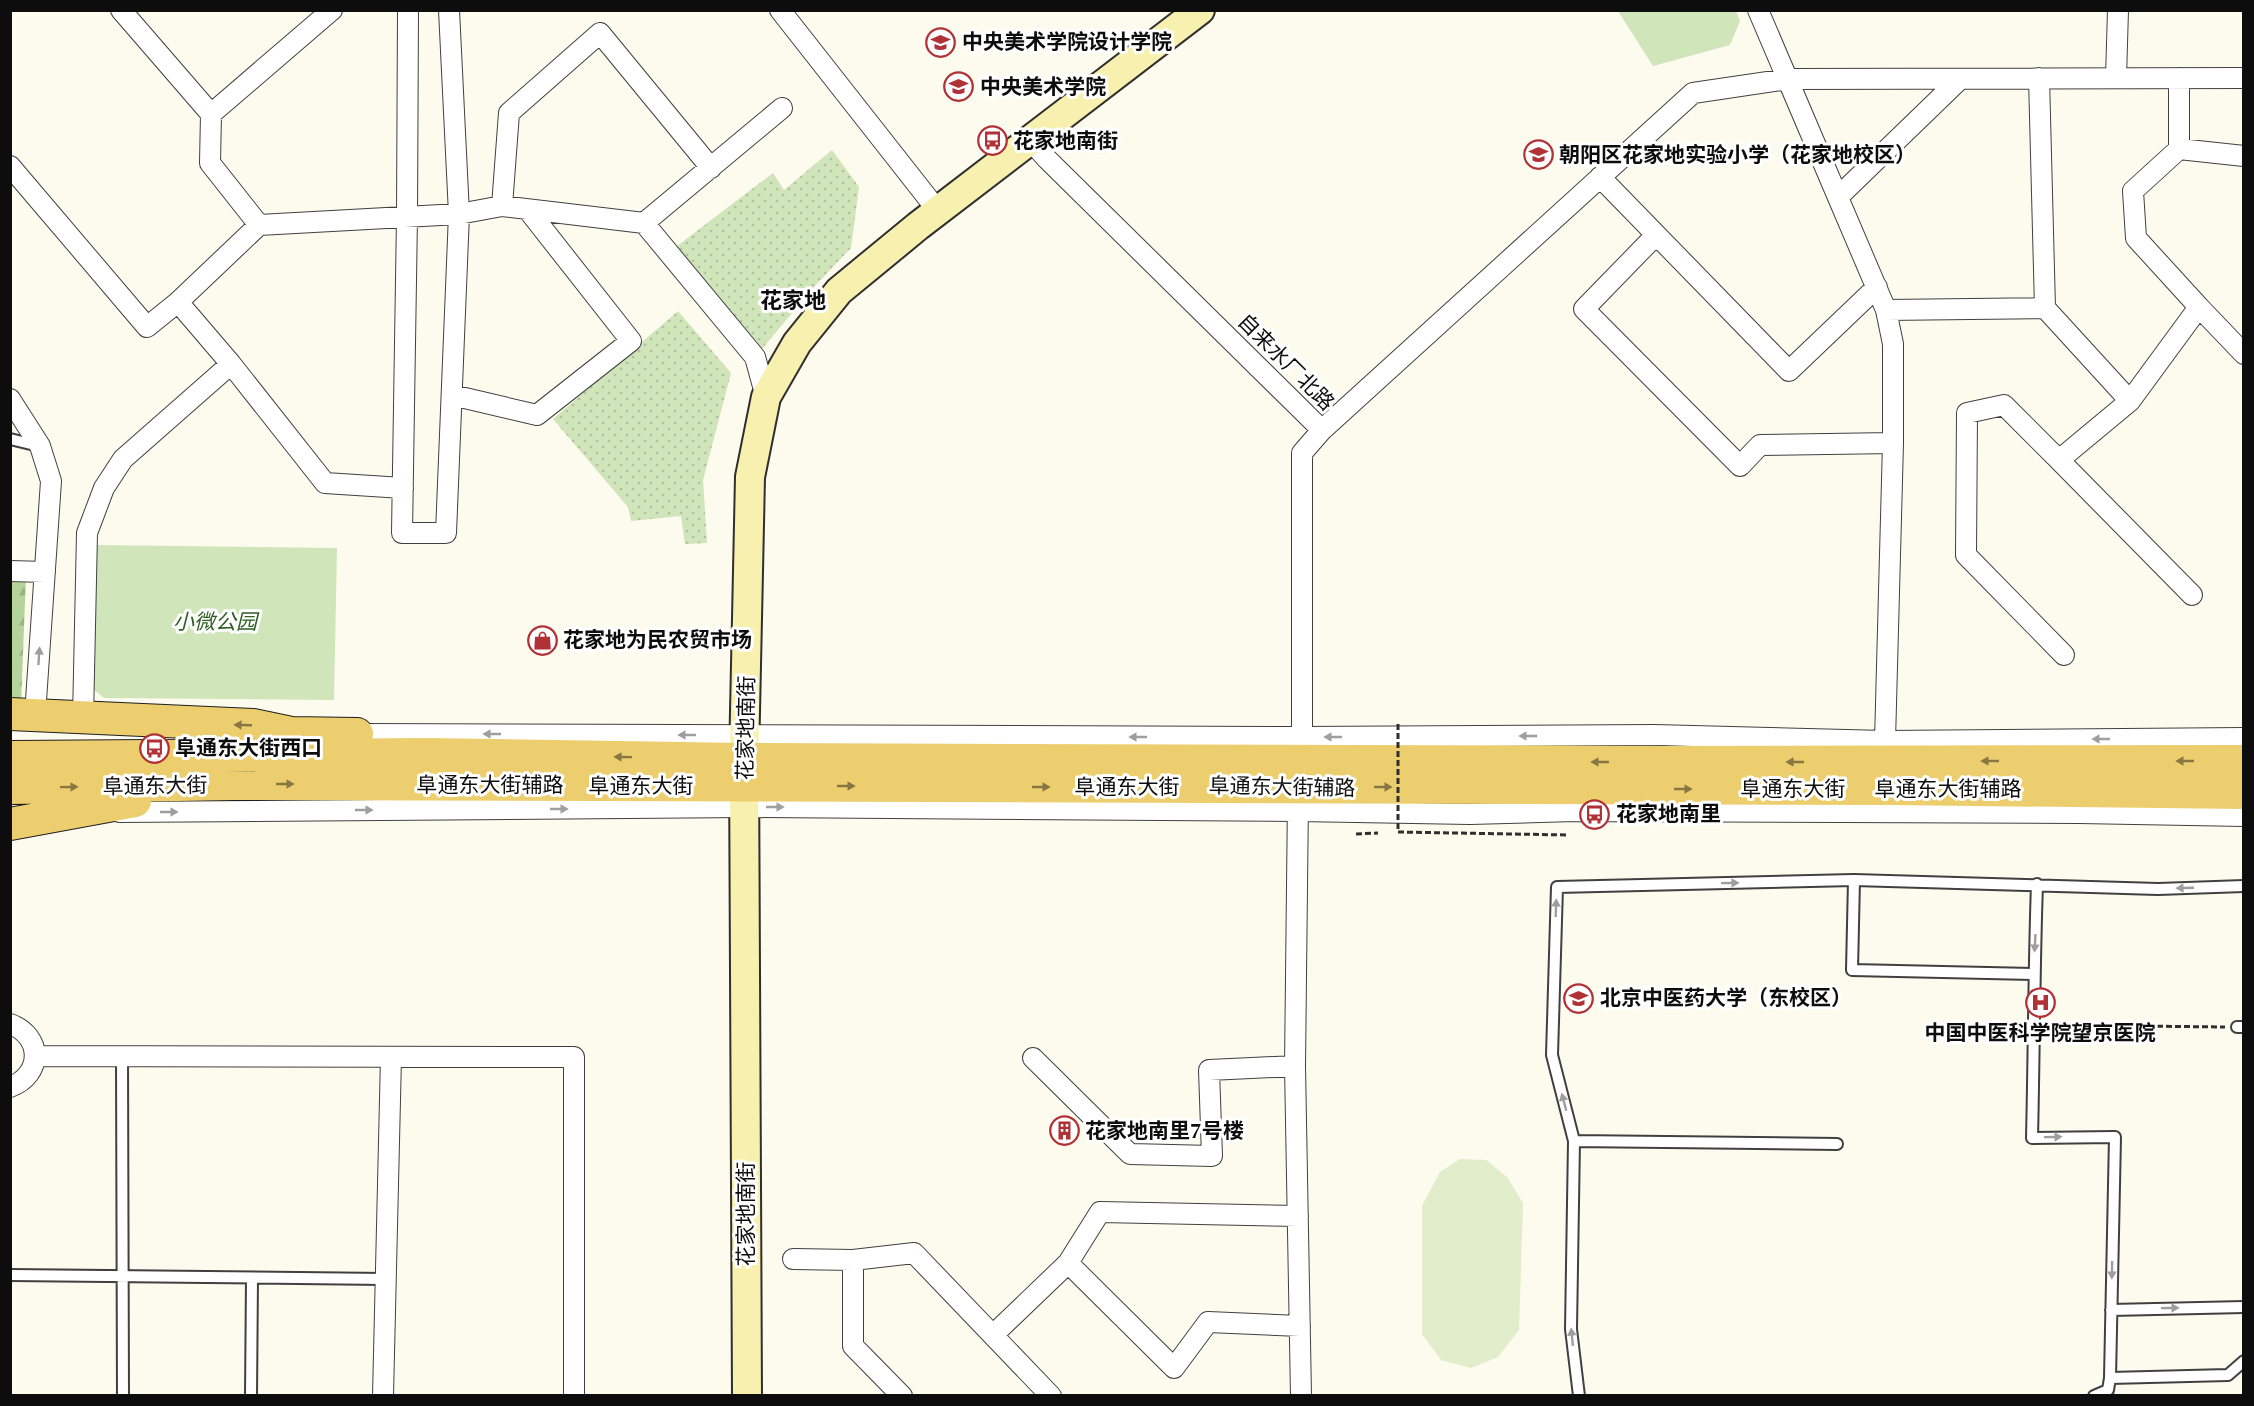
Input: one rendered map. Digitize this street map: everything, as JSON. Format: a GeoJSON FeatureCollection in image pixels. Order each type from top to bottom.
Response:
{"type":"FeatureCollection","features":[{"type":"Feature","properties":{"kind":"main road"},"geometry":{"type":"LineString","coordinates":[[23,714],[254,725],[291,733],[364,734],[426,754]]}},
{"type":"Feature","properties":{"kind":"main road","name":"阜通东大街"},"geometry":{"type":"LineString","coordinates":[[1300,774],[1886,751],[2244,761]]}},
{"type":"Feature","properties":{"kind":"main road","name":"阜通东大街"},"geometry":{"type":"LineString","coordinates":[[10,757],[426,754],[745,772]]}},
{"type":"Feature","properties":{"kind":"main road","name":"阜通东大街"},"geometry":{"type":"LineString","coordinates":[[10,788],[745,772],[1300,774],[2244,793]]}},
{"type":"Feature","properties":{"kind":"main road"},"geometry":{"type":"LineString","coordinates":[[10,824],[233,784]]}},
{"type":"Feature","properties":{"kind":"street"},"geometry":{"type":"LineString","coordinates":[[121,10],[211,114],[210,163],[259,225]]}},
{"type":"Feature","properties":{"kind":"street"},"geometry":{"type":"LineString","coordinates":[[211,114],[332,10]]}},
{"type":"Feature","properties":{"kind":"street"},"geometry":{"type":"LineString","coordinates":[[408,10],[402,533],[446,533],[459,214],[449,10]]}},
{"type":"Feature","properties":{"kind":"street"},"geometry":{"type":"LineString","coordinates":[[780,10],[938,211]]}},
{"type":"Feature","properties":{"kind":"street","name":"花家地南街"},"geometry":{"type":"LineString","coordinates":[[747,1395],[745,772],[750,477],[766,397],[796,343],[839,291],[938,211],[1200,10]]}},
{"type":"Feature","properties":{"kind":"street"},"geometry":{"type":"LineString","coordinates":[[1758,10],[1886,310],[1893,344],[1886,751],[2244,738]]}},
{"type":"Feature","properties":{"kind":"street"},"geometry":{"type":"LineString","coordinates":[[2116,78],[2118,10]]}},
{"type":"Feature","properties":{"kind":"street"},"geometry":{"type":"LineString","coordinates":[[502,207],[508,113],[600,33],[711,168]]}},
{"type":"Feature","properties":{"kind":"street"},"geometry":{"type":"LineString","coordinates":[[1838,197],[1960,78]]}},
{"type":"Feature","properties":{"kind":"street"},"geometry":{"type":"LineString","coordinates":[[2039,78],[2045,308],[2130,401]]}},
{"type":"Feature","properties":{"kind":"street"},"geometry":{"type":"LineString","coordinates":[[2180,78],[2179,149],[2133,191],[2136,238],[2244,354]]}},
{"type":"Feature","properties":{"kind":"street"},"geometry":{"type":"LineString","coordinates":[[1322,430],[1693,93],[1788,79],[2244,78]]}},
{"type":"Feature","properties":{"kind":"street"},"geometry":{"type":"LineString","coordinates":[[645,223],[782,108]]}},
{"type":"Feature","properties":{"kind":"street","name":"自来水厂北路"},"geometry":{"type":"LineString","coordinates":[[1030,141],[1322,430],[1302,453],[1295,1066],[1301,1395]]}},
{"type":"Feature","properties":{"kind":"street"},"geometry":{"type":"LineString","coordinates":[[2179,149],[2244,156]]}},
{"type":"Feature","properties":{"kind":"street"},"geometry":{"type":"LineString","coordinates":[[10,166],[147,327],[178,302],[259,225],[459,214],[502,207],[645,223],[755,357],[766,397]]}},
{"type":"Feature","properties":{"kind":"street"},"geometry":{"type":"LineString","coordinates":[[1600,177],[1789,372],[1876,287]]}},
{"type":"Feature","properties":{"kind":"street"},"geometry":{"type":"LineString","coordinates":[[452,395],[537,415],[631,341],[528,210]]}},
{"type":"Feature","properties":{"kind":"street"},"geometry":{"type":"LineString","coordinates":[[1656,235],[1584,309],[1740,466],[1760,445],[1893,443]]}},
{"type":"Feature","properties":{"kind":"street"},"geometry":{"type":"LineString","coordinates":[[178,302],[326,483],[403,488]]}},
{"type":"Feature","properties":{"kind":"street"},"geometry":{"type":"LineString","coordinates":[[2059,460],[2130,401],[2199,307]]}},
{"type":"Feature","properties":{"kind":"street"},"geometry":{"type":"LineString","coordinates":[[1886,310],[2045,308]]}},
{"type":"Feature","properties":{"kind":"street"},"geometry":{"type":"LineString","coordinates":[[83,718],[87,533],[104,488],[123,459],[231,364]]}},
{"type":"Feature","properties":{"kind":"street"},"geometry":{"type":"LineString","coordinates":[[10,399],[40,446],[51,481],[45,572],[23,714]]}},
{"type":"Feature","properties":{"kind":"street"},"geometry":{"type":"LineString","coordinates":[[2064,655],[1966,555],[1966,412],[2004,405],[2192,595]]}},
{"type":"Feature","properties":{"kind":"street"},"geometry":{"type":"LineString","coordinates":[[10,571],[45,572]]}},
{"type":"Feature","properties":{"kind":"street","name":"阜通东大街辅路"},"geometry":{"type":"LineString","coordinates":[[364,734],[745,772]]}},
{"type":"Feature","properties":{"kind":"street","name":"阜通东大街辅路"},"geometry":{"type":"LineString","coordinates":[[68,813],[745,772],[1300,774],[1470,814],[1597,811],[2244,816]]}},
{"type":"Feature","properties":{"kind":"street"},"geometry":{"type":"LineString","coordinates":[[10,1024],[29,1036],[34,1045],[35,1056],[34,1066],[29,1075],[10,1087]]}},
{"type":"Feature","properties":{"kind":"street"},"geometry":{"type":"LineString","coordinates":[[35,1056],[574,1057],[574,1395]]}},
{"type":"Feature","properties":{"kind":"street"},"geometry":{"type":"LineString","coordinates":[[383,1395],[391,1057]]}},
{"type":"Feature","properties":{"kind":"street"},"geometry":{"type":"LineString","coordinates":[[1033,1058],[1130,1154],[1212,1156],[1209,1070],[1295,1066]]}},
{"type":"Feature","properties":{"kind":"street"},"geometry":{"type":"LineString","coordinates":[[993,1335],[1068,1263],[1100,1212],[1298,1216]]}},
{"type":"Feature","properties":{"kind":"street"},"geometry":{"type":"LineString","coordinates":[[793,1259],[853,1260],[914,1253],[1051,1395]]}},
{"type":"Feature","properties":{"kind":"street"},"geometry":{"type":"LineString","coordinates":[[853,1260],[853,1346],[902,1395]]}},
{"type":"Feature","properties":{"kind":"street"},"geometry":{"type":"LineString","coordinates":[[1068,1263],[1174,1368],[1208,1322],[1300,1326]]}},
{"type":"Feature","properties":{"kind":"lane"},"geometry":{"type":"LineString","coordinates":[[10,439],[40,446]]}},
{"type":"Feature","properties":{"kind":"lane"},"geometry":{"type":"LineString","coordinates":[[1854,880],[1852,970],[2033,974]]}},
{"type":"Feature","properties":{"kind":"lane"},"geometry":{"type":"LineString","coordinates":[[1579,1395],[1571,1329],[1574,1142],[1551,1055],[1557,887],[1854,880],[2158,889],[2244,886]]}},
{"type":"Feature","properties":{"kind":"lane"},"geometry":{"type":"LineString","coordinates":[[2037,884],[2033,974],[2035,1025],[2032,1138],[2115,1137],[2110,1378],[2108,1390],[2094,1395]]}},
{"type":"Feature","properties":{"kind":"lane"},"geometry":{"type":"LineString","coordinates":[[122,1056],[123,1395]]}},
{"type":"Feature","properties":{"kind":"lane"},"geometry":{"type":"LineString","coordinates":[[1574,1142],[1837,1144]]}},
{"type":"Feature","properties":{"kind":"lane"},"geometry":{"type":"LineString","coordinates":[[10,1275],[385,1279]]}},
{"type":"Feature","properties":{"kind":"lane"},"geometry":{"type":"LineString","coordinates":[[251,1395],[252,1278]]}},
{"type":"Feature","properties":{"kind":"lane"},"geometry":{"type":"LineString","coordinates":[[2111,1310],[2244,1307]]}},
{"type":"Feature","properties":{"kind":"lane"},"geometry":{"type":"LineString","coordinates":[[2110,1378],[2228,1375],[2244,1361]]}},
{"type":"Feature","properties":{"kind":"path"},"geometry":{"type":"LineString","coordinates":[[1398,724],[1398,832],[1569,835]]}},
{"type":"Feature","properties":{"kind":"path"},"geometry":{"type":"LineString","coordinates":[[2035,1025],[2240,1027]]}},
{"type":"Feature","properties":{"kind":"green space"},"geometry":{"type":"Polygon","coordinates":[[[1618,11],[1736,11],[1740,21],[1730,45],[1653,66],[1618,11]]]}},
{"type":"Feature","properties":{"kind":"green space"},"geometry":{"type":"Polygon","coordinates":[[[832,150],[859,187],[851,248],[815,286],[755,357],[668,253],[773,173],[784,190],[832,150]]]}},
{"type":"Feature","properties":{"kind":"green space"},"geometry":{"type":"Polygon","coordinates":[[[678,311],[731,373],[703,480],[707,543],[685,544],[681,516],[631,521],[628,507],[553,419],[678,311]]]}},
{"type":"Feature","properties":{"kind":"green space","name":"小微公园"},"geometry":{"type":"Polygon","coordinates":[[[94,545],[337,548],[334,700],[104,698],[93,689],[94,545]]]}},
{"type":"Feature","properties":{"kind":"green space"},"geometry":{"type":"Polygon","coordinates":[[[11,575],[26,575],[21,705],[11,705],[11,575]]]}},
{"type":"Feature","properties":{"kind":"green space"},"geometry":{"type":"Polygon","coordinates":[[[1460,1159],[1486,1160],[1507,1177],[1523,1203],[1519,1330],[1498,1357],[1471,1368],[1441,1360],[1422,1334],[1422,1206],[1440,1172],[1460,1159]]]}},
{"type":"Feature","properties":{"kind":"place","name":"中央美术学院设计学院"},"geometry":{"type":"Point","coordinates":[941,42]}},
{"type":"Feature","properties":{"kind":"place","name":"中央美术学院"},"geometry":{"type":"Point","coordinates":[959,87]}},
{"type":"Feature","properties":{"kind":"place","name":"花家地南街"},"geometry":{"type":"Point","coordinates":[992,141]}},
{"type":"Feature","properties":{"kind":"place","name":"朝阳区花家地实验小学（花家地校区）"},"geometry":{"type":"Point","coordinates":[1538,155]}},
{"type":"Feature","properties":{"kind":"place","name":"花家地为民农贸市场"},"geometry":{"type":"Point","coordinates":[542,640]}},
{"type":"Feature","properties":{"kind":"place","name":"阜通东大街西口"},"geometry":{"type":"Point","coordinates":[154,748]}},
{"type":"Feature","properties":{"kind":"place","name":"花家地南里"},"geometry":{"type":"Point","coordinates":[1595,814]}},
{"type":"Feature","properties":{"kind":"place","name":"北京中医药大学（东校区）"},"geometry":{"type":"Point","coordinates":[1579,998]}},
{"type":"Feature","properties":{"kind":"place","name":"中国中医科学院望京医院"},"geometry":{"type":"Point","coordinates":[2040,1002]}},
{"type":"Feature","properties":{"kind":"place","name":"花家地南里7号楼"},"geometry":{"type":"Point","coordinates":[1064,1131]}},
{"type":"Feature","properties":{"kind":"district","name":"花家地"},"geometry":{"type":"Point","coordinates":[793,300]}}]}
